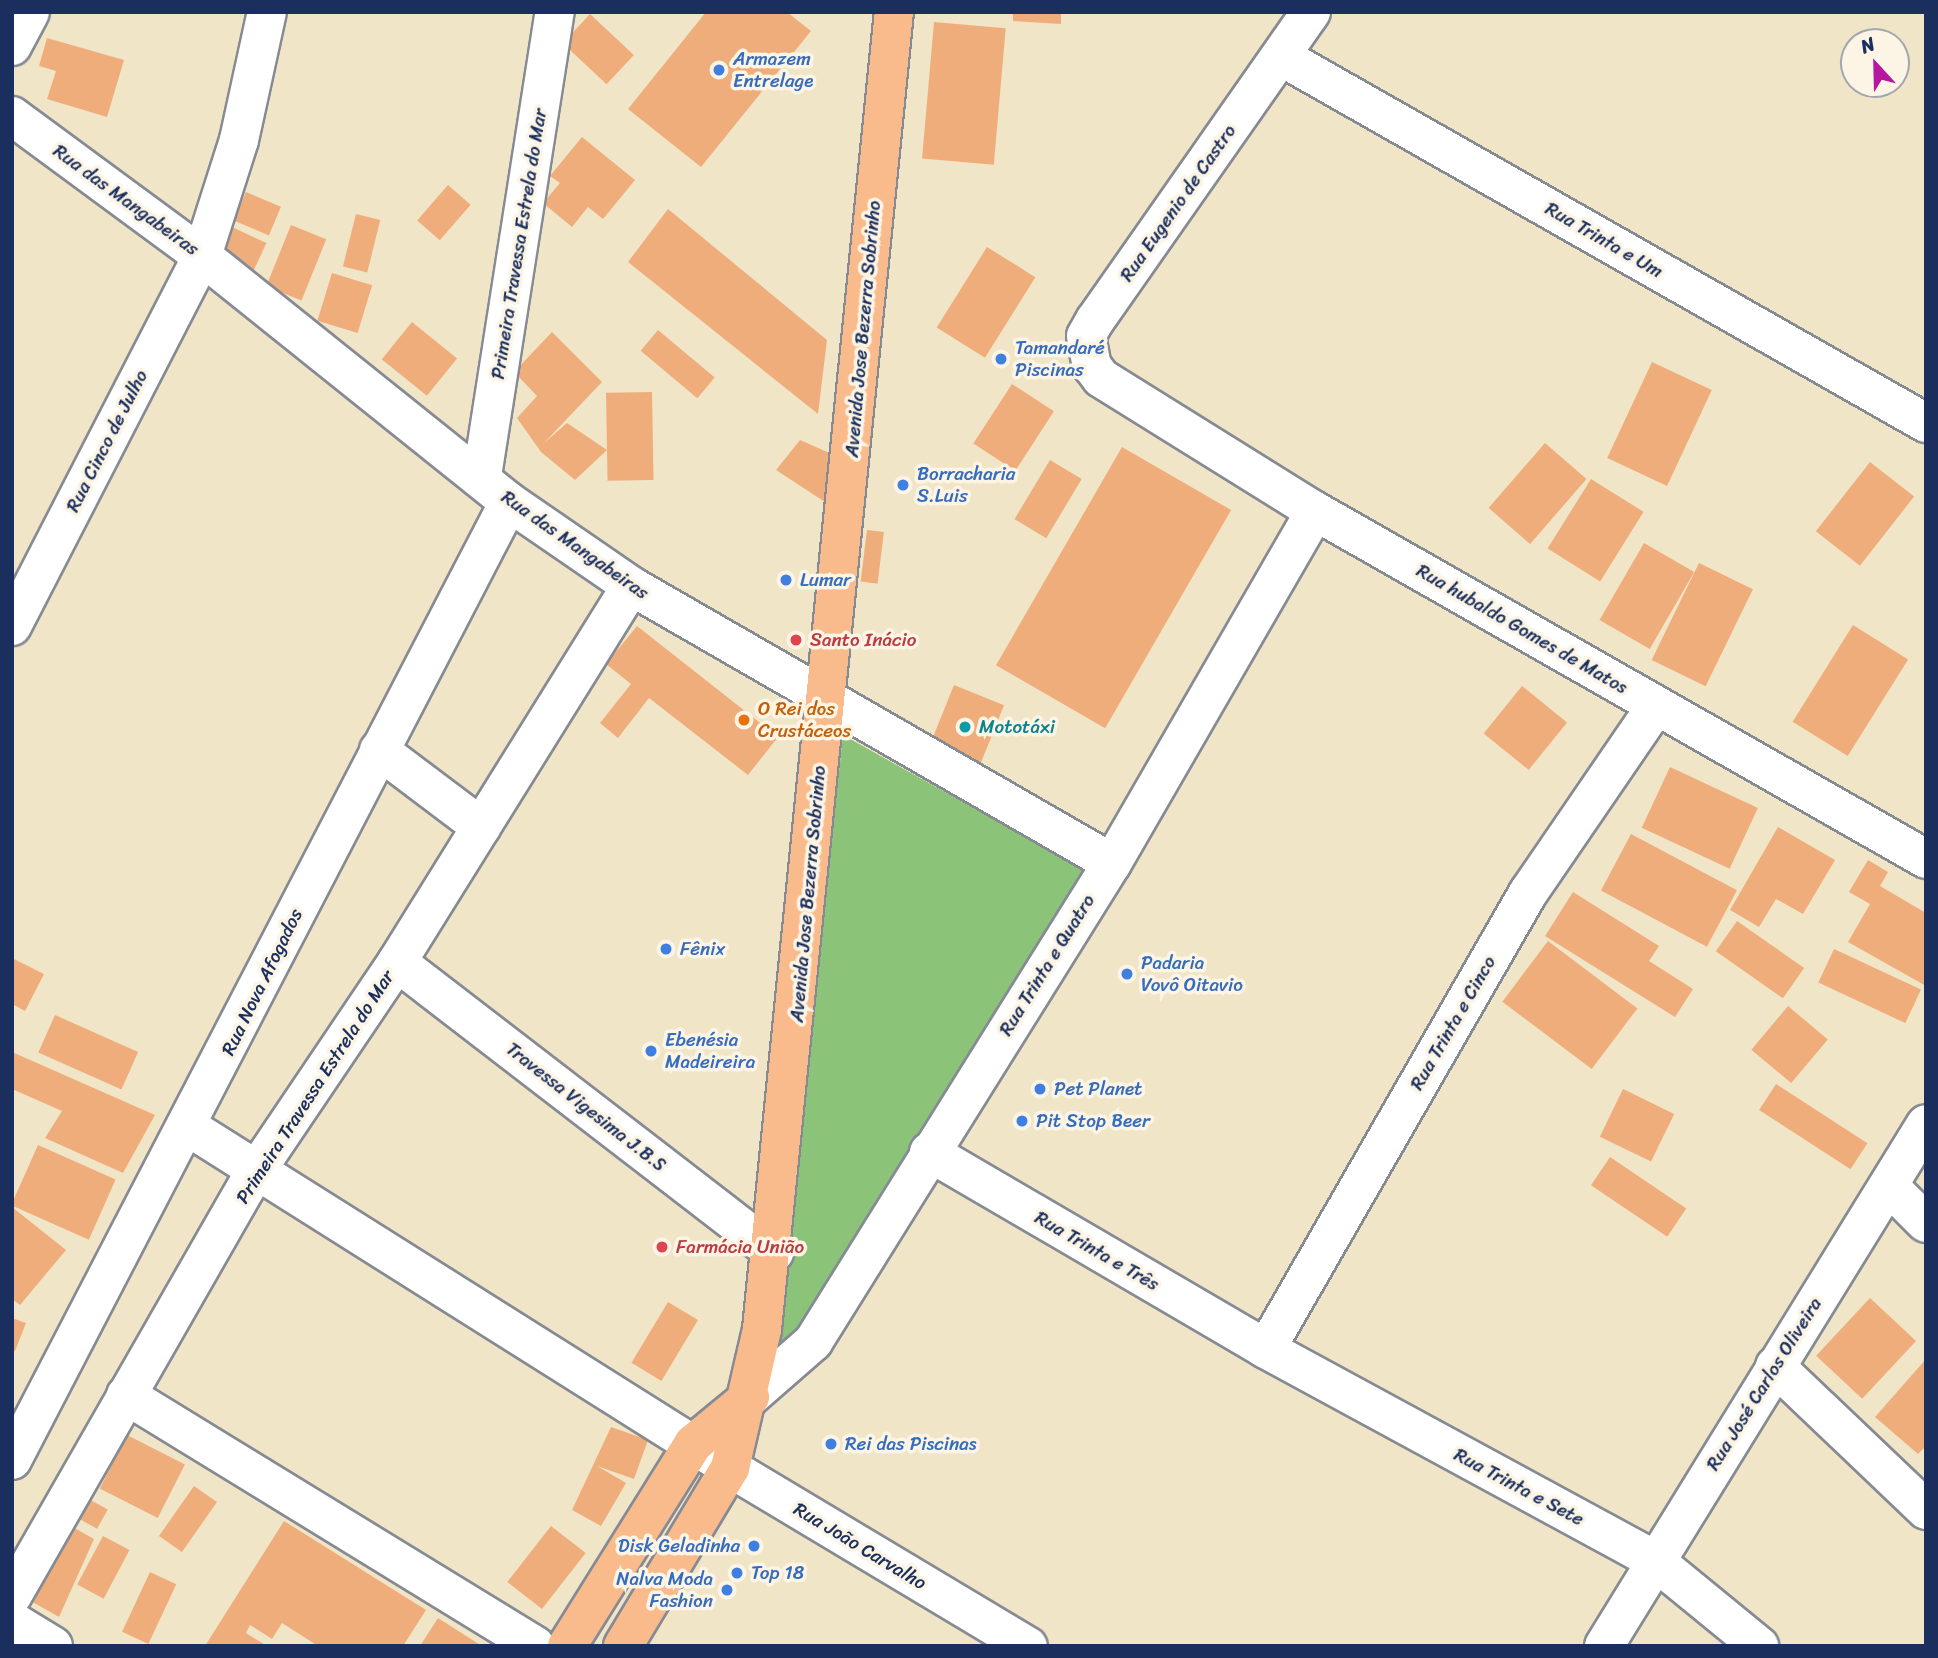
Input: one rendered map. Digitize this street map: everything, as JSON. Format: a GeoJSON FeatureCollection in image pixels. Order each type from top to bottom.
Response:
{"type":"FeatureCollection","features":[{"type":"Feature","properties":{"kind":"main road","name":"Avenida Jose Bezerra Sobrinho"},"geometry":{"type":"LineString","coordinates":[[623,1646],[730,1468],[750,1397],[774,1252],[825,703],[894,12]]}},
{"type":"Feature","properties":{"kind":"main road"},"geometry":{"type":"LineString","coordinates":[[566,1646],[693,1444],[750,1397]]}},
{"type":"Feature","properties":{"kind":"street"},"geometry":{"type":"LineString","coordinates":[[12,46],[30,12]]}},
{"type":"Feature","properties":{"kind":"street","name":"Rua Cinco de Julho"},"geometry":{"type":"LineString","coordinates":[[12,626],[202,256],[239,140],[267,12]]}},
{"type":"Feature","properties":{"kind":"street","name":"Primeira Travessa Estrela do Mar"},"geometry":{"type":"LineString","coordinates":[[482,476],[555,12]]}},
{"type":"Feature","properties":{"kind":"street","name":"Rua Eugenio de Castro"},"geometry":{"type":"LineString","coordinates":[[1122,391],[1092,366],[1086,336],[1311,12]]}},
{"type":"Feature","properties":{"kind":"street","name":"Rua Trinta e Um"},"geometry":{"type":"LineString","coordinates":[[1282,57],[1926,423]]}},
{"type":"Feature","properties":{"kind":"street","name":"Rua das Mangabeiras"},"geometry":{"type":"LineString","coordinates":[[12,116],[202,256],[482,476],[509,502],[631,586],[825,703],[1112,863]]}},
{"type":"Feature","properties":{"kind":"street","name":"Rua hubaldo Gomes de Matos"},"geometry":{"type":"LineString","coordinates":[[1122,391],[1315,511],[1926,859]]}},
{"type":"Feature","properties":{"kind":"street","name":"Rua Nova Afogados"},"geometry":{"type":"LineString","coordinates":[[12,1460],[190,1128],[379,750],[509,502]]}},
{"type":"Feature","properties":{"kind":"street","name":"Rua Trinta e Quatro"},"geometry":{"type":"LineString","coordinates":[[750,1397],[813,1342],[1112,863],[1315,511]]}},
{"type":"Feature","properties":{"kind":"street","name":"Primeira Travessa Estrela do Mar"},"geometry":{"type":"LineString","coordinates":[[12,1596],[254,1174],[397,961],[631,586]]}},
{"type":"Feature","properties":{"kind":"street","name":"Rua Trinta e Cinco"},"geometry":{"type":"LineString","coordinates":[[1266,1349],[1528,893],[1656,706]]}},
{"type":"Feature","properties":{"kind":"street"},"geometry":{"type":"LineString","coordinates":[[379,750],[481,827]]}},
{"type":"Feature","properties":{"kind":"street","name":"Travessa Vigesima J.B.S"},"geometry":{"type":"LineString","coordinates":[[397,961],[774,1252]]}},
{"type":"Feature","properties":{"kind":"street","name":"Rua José Carlos Oliveira"},"geometry":{"type":"LineString","coordinates":[[1604,1646],[1654,1560],[1926,1124]]}},
{"type":"Feature","properties":{"kind":"street","name":"Rua João Carvalho"},"geometry":{"type":"LineString","coordinates":[[190,1128],[254,1174],[730,1468],[1028,1646]]}},
{"type":"Feature","properties":{"kind":"street","name":"Rua Trinta e Três"},"geometry":{"type":"LineString","coordinates":[[929,1153],[1266,1349]]}},
{"type":"Feature","properties":{"kind":"street"},"geometry":{"type":"LineString","coordinates":[[1889,1186],[1926,1223]]}},
{"type":"Feature","properties":{"kind":"street","name":"Rua Trinta e Sete"},"geometry":{"type":"LineString","coordinates":[[1266,1349],[1654,1560],[1759,1646]]}},
{"type":"Feature","properties":{"kind":"street"},"geometry":{"type":"LineString","coordinates":[[1775,1366],[1926,1510]]}},
{"type":"Feature","properties":{"kind":"street"},"geometry":{"type":"LineString","coordinates":[[126,1395],[535,1646]]}},
{"type":"Feature","properties":{"kind":"street"},"geometry":{"type":"LineString","coordinates":[[12,1621],[53,1646]]}},
{"type":"Feature","properties":{"kind":"green space"},"geometry":{"type":"Polygon","coordinates":[[[843,735],[1088,872],[800,1342],[774,1360],[843,735]]]}},
{"type":"Feature","properties":{"kind":"building","name":"Armazem Entrelage"},"geometry":{"type":"Polygon","coordinates":[[[706,12],[787,12],[811,31],[701,167],[628,109],[706,12]]]}},
{"type":"Feature","properties":{"kind":"building"},"geometry":{"type":"Polygon","coordinates":[[[1013,12],[1061,12],[1061,24],[1013,21],[1013,12]]]}},
{"type":"Feature","properties":{"kind":"building"},"geometry":{"type":"Polygon","coordinates":[[[590,14],[634,55],[607,84],[563,43],[590,14]]]}},
{"type":"Feature","properties":{"kind":"building"},"geometry":{"type":"Polygon","coordinates":[[[934,22],[1006,28],[994,165],[922,158],[934,22]]]}},
{"type":"Feature","properties":{"kind":"building"},"geometry":{"type":"Polygon","coordinates":[[[47,38],[124,60],[107,117],[47,99],[56,71],[39,66],[47,38]]]}},
{"type":"Feature","properties":{"kind":"building"},"geometry":{"type":"Polygon","coordinates":[[[582,137],[635,180],[603,219],[588,207],[572,227],[543,203],[560,183],[550,176],[582,137]]]}},
{"type":"Feature","properties":{"kind":"building"},"geometry":{"type":"Polygon","coordinates":[[[448,185],[471,205],[440,240],[417,220],[448,185]]]}},
{"type":"Feature","properties":{"kind":"building"},"geometry":{"type":"Polygon","coordinates":[[[246,192],[281,207],[269,235],[234,221],[246,192]]]}},
{"type":"Feature","properties":{"kind":"building"},"geometry":{"type":"Polygon","coordinates":[[[668,209],[827,340],[818,414],[628,262],[668,209]]]}},
{"type":"Feature","properties":{"kind":"building"},"geometry":{"type":"Polygon","coordinates":[[[356,214],[380,220],[367,272],[343,266],[356,214]]]}},
{"type":"Feature","properties":{"kind":"building"},"geometry":{"type":"Polygon","coordinates":[[[291,225],[326,239],[302,300],[266,286],[291,225]]]}},
{"type":"Feature","properties":{"kind":"building"},"geometry":{"type":"Polygon","coordinates":[[[232,227],[266,243],[253,272],[218,256],[232,227]]]}},
{"type":"Feature","properties":{"kind":"building"},"geometry":{"type":"Polygon","coordinates":[[[987,247],[1035,277],[985,358],[937,328],[987,247]]]}},
{"type":"Feature","properties":{"kind":"building"},"geometry":{"type":"Polygon","coordinates":[[[332,273],[372,285],[358,333],[317,321],[332,273]]]}},
{"type":"Feature","properties":{"kind":"building"},"geometry":{"type":"Polygon","coordinates":[[[412,322],[457,359],[427,396],[382,359],[412,322]]]}},
{"type":"Feature","properties":{"kind":"building"},"geometry":{"type":"Polygon","coordinates":[[[658,330],[715,378],[697,398],[641,351],[658,330]]]}},
{"type":"Feature","properties":{"kind":"building"},"geometry":{"type":"Polygon","coordinates":[[[552,332],[602,382],[544,443],[567,423],[607,450],[575,480],[541,452],[517,418],[537,396],[514,372],[552,332]]]}},
{"type":"Feature","properties":{"kind":"building"},"geometry":{"type":"Polygon","coordinates":[[[1652,362],[1712,390],[1667,486],[1607,458],[1652,362]]]}},
{"type":"Feature","properties":{"kind":"building"},"geometry":{"type":"Polygon","coordinates":[[[1012,384],[1054,411],[1015,471],[973,444],[1012,384]]]}},
{"type":"Feature","properties":{"kind":"building"},"geometry":{"type":"Polygon","coordinates":[[[652,392],[654,480],[608,481],[606,393],[652,392]]]}},
{"type":"Feature","properties":{"kind":"building"},"geometry":{"type":"Polygon","coordinates":[[[800,440],[841,458],[825,502],[776,470],[800,440]]]}},
{"type":"Feature","properties":{"kind":"building"},"geometry":{"type":"Polygon","coordinates":[[[1545,443],[1587,479],[1530,544],[1489,508],[1545,443]]]}},
{"type":"Feature","properties":{"kind":"building"},"geometry":{"type":"Polygon","coordinates":[[[1122,447],[1231,510],[1105,728],[996,665],[1122,447]]]}},
{"type":"Feature","properties":{"kind":"building"},"geometry":{"type":"Polygon","coordinates":[[[1050,460],[1082,479],[1046,538],[1014,519],[1050,460]]]}},
{"type":"Feature","properties":{"kind":"building"},"geometry":{"type":"Polygon","coordinates":[[[1870,462],[1914,496],[1860,566],[1816,531],[1870,462]]]}},
{"type":"Feature","properties":{"kind":"building"},"geometry":{"type":"Polygon","coordinates":[[[1591,479],[1644,512],[1600,581],[1548,549],[1591,479]]]}},
{"type":"Feature","properties":{"kind":"building"},"geometry":{"type":"Polygon","coordinates":[[[867,530],[884,532],[878,584],[861,582],[867,530]]]}},
{"type":"Feature","properties":{"kind":"building"},"geometry":{"type":"Polygon","coordinates":[[[1644,543],[1694,572],[1650,649],[1600,620],[1644,543]]]}},
{"type":"Feature","properties":{"kind":"building"},"geometry":{"type":"Polygon","coordinates":[[[1699,563],[1753,589],[1706,686],[1652,660],[1699,563]]]}},
{"type":"Feature","properties":{"kind":"building"},"geometry":{"type":"Polygon","coordinates":[[[1853,625],[1908,659],[1848,756],[1793,722],[1853,625]]]}},
{"type":"Feature","properties":{"kind":"building"},"geometry":{"type":"Polygon","coordinates":[[[637,626],[778,737],[748,775],[649,698],[618,738],[600,723],[631,684],[606,664],[637,626]]]}},
{"type":"Feature","properties":{"kind":"building","name":"Mototáxi"},"geometry":{"type":"Polygon","coordinates":[[[954,685],[1004,705],[978,770],[928,750],[954,685]]]}},
{"type":"Feature","properties":{"kind":"building"},"geometry":{"type":"Polygon","coordinates":[[[1522,686],[1567,723],[1529,770],[1484,733],[1522,686]]]}},
{"type":"Feature","properties":{"kind":"building"},"geometry":{"type":"Polygon","coordinates":[[[1670,767],[1758,808],[1730,869],[1642,828],[1670,767]]]}},
{"type":"Feature","properties":{"kind":"building"},"geometry":{"type":"Polygon","coordinates":[[[1778,827],[1835,860],[1803,914],[1776,899],[1759,927],[1730,910],[1778,827]]]}},
{"type":"Feature","properties":{"kind":"building"},"geometry":{"type":"Polygon","coordinates":[[[1631,834],[1737,890],[1707,947],[1601,891],[1631,834]]]}},
{"type":"Feature","properties":{"kind":"building"},"geometry":{"type":"Polygon","coordinates":[[[1868,860],[1888,872],[1880,886],[1926,913],[1926,986],[1848,942],[1870,904],[1849,892],[1868,860]]]}},
{"type":"Feature","properties":{"kind":"building"},"geometry":{"type":"Polygon","coordinates":[[[1573,892],[1659,946],[1649,961],[1693,989],[1675,1017],[1545,936],[1573,892]]]}},
{"type":"Feature","properties":{"kind":"building"},"geometry":{"type":"Polygon","coordinates":[[[1737,921],[1804,968],[1783,998],[1716,951],[1737,921]]]}},
{"type":"Feature","properties":{"kind":"building"},"geometry":{"type":"Polygon","coordinates":[[[1548,941],[1637,1008],[1592,1069],[1502,1002],[1548,941]]]}},
{"type":"Feature","properties":{"kind":"building"},"geometry":{"type":"Polygon","coordinates":[[[1834,949],[1921,990],[1905,1023],[1818,983],[1834,949]]]}},
{"type":"Feature","properties":{"kind":"building"},"geometry":{"type":"Polygon","coordinates":[[[12,958],[44,974],[25,1011],[12,1004],[12,958]]]}},
{"type":"Feature","properties":{"kind":"building"},"geometry":{"type":"Polygon","coordinates":[[[1788,1006],[1828,1039],[1791,1083],[1751,1050],[1788,1006]]]}},
{"type":"Feature","properties":{"kind":"building"},"geometry":{"type":"Polygon","coordinates":[[[55,1015],[138,1052],[121,1089],[38,1052],[55,1015]]]}},
{"type":"Feature","properties":{"kind":"building"},"geometry":{"type":"Polygon","coordinates":[[[12,1052],[155,1115],[123,1173],[45,1138],[62,1111],[12,1089],[12,1052]]]}},
{"type":"Feature","properties":{"kind":"building"},"geometry":{"type":"Polygon","coordinates":[[[1776,1084],[1867,1143],[1851,1169],[1759,1110],[1776,1084]]]}},
{"type":"Feature","properties":{"kind":"building"},"geometry":{"type":"Polygon","coordinates":[[[1623,1089],[1674,1114],[1651,1162],[1600,1137],[1623,1089]]]}},
{"type":"Feature","properties":{"kind":"building"},"geometry":{"type":"Polygon","coordinates":[[[38,1145],[116,1180],[89,1240],[12,1206],[38,1145]]]}},
{"type":"Feature","properties":{"kind":"building"},"geometry":{"type":"Polygon","coordinates":[[[1610,1157],[1686,1208],[1667,1237],[1591,1185],[1610,1157]]]}},
{"type":"Feature","properties":{"kind":"building"},"geometry":{"type":"Polygon","coordinates":[[[12,1207],[66,1250],[20,1305],[12,1299],[12,1207]]]}},
{"type":"Feature","properties":{"kind":"building"},"geometry":{"type":"Polygon","coordinates":[[[1870,1298],[1916,1341],[1862,1399],[1816,1356],[1870,1298]]]}},
{"type":"Feature","properties":{"kind":"building"},"geometry":{"type":"Polygon","coordinates":[[[668,1302],[698,1320],[661,1381],[631,1363],[668,1302]]]}},
{"type":"Feature","properties":{"kind":"building"},"geometry":{"type":"Polygon","coordinates":[[[12,1318],[26,1323],[15,1351],[12,1350],[12,1318]]]}},
{"type":"Feature","properties":{"kind":"building"},"geometry":{"type":"Polygon","coordinates":[[[1926,1359],[1926,1446],[1918,1454],[1875,1417],[1926,1359]]]}},
{"type":"Feature","properties":{"kind":"building"},"geometry":{"type":"Polygon","coordinates":[[[611,1427],[648,1440],[634,1479],[597,1466],[626,1483],[601,1526],[572,1510],[611,1427]]]}},
{"type":"Feature","properties":{"kind":"building"},"geometry":{"type":"Polygon","coordinates":[[[127,1435],[185,1465],[158,1518],[100,1488],[127,1435]]]}},
{"type":"Feature","properties":{"kind":"building"},"geometry":{"type":"Polygon","coordinates":[[[194,1486],[217,1502],[182,1552],[159,1536],[194,1486]]]}},
{"type":"Feature","properties":{"kind":"building"},"geometry":{"type":"Polygon","coordinates":[[[85,1497],[108,1510],[97,1529],[74,1516],[85,1497]]]}},
{"type":"Feature","properties":{"kind":"building"},"geometry":{"type":"Polygon","coordinates":[[[284,1521],[426,1610],[403,1646],[318,1646],[282,1623],[272,1639],[250,1625],[246,1633],[267,1646],[205,1646],[284,1521]]]}},
{"type":"Feature","properties":{"kind":"building"},"geometry":{"type":"Polygon","coordinates":[[[71,1526],[94,1539],[59,1617],[29,1600],[71,1526]]]}},
{"type":"Feature","properties":{"kind":"building"},"geometry":{"type":"Polygon","coordinates":[[[551,1526],[586,1553],[542,1609],[507,1582],[551,1526]]]}},
{"type":"Feature","properties":{"kind":"building"},"geometry":{"type":"Polygon","coordinates":[[[103,1536],[129,1550],[104,1599],[77,1585],[103,1536]]]}},
{"type":"Feature","properties":{"kind":"building"},"geometry":{"type":"Polygon","coordinates":[[[150,1572],[176,1584],[148,1644],[122,1632],[150,1572]]]}},
{"type":"Feature","properties":{"kind":"building"},"geometry":{"type":"Polygon","coordinates":[[[438,1618],[482,1646],[420,1646],[438,1618]]]}},
{"type":"Feature","properties":{"kind":"place","name":"Armazem Entrelage"},"geometry":{"type":"Point","coordinates":[719,70]}},
{"type":"Feature","properties":{"kind":"place","name":"Tamandaré Piscinas"},"geometry":{"type":"Point","coordinates":[1001,359]}},
{"type":"Feature","properties":{"kind":"place","name":"Borracharia S.Luis"},"geometry":{"type":"Point","coordinates":[903,485]}},
{"type":"Feature","properties":{"kind":"place","name":"Lumar"},"geometry":{"type":"Point","coordinates":[786,580]}},
{"type":"Feature","properties":{"kind":"place","name":"Santo Inácio"},"geometry":{"type":"Point","coordinates":[796,640]}},
{"type":"Feature","properties":{"kind":"place","name":"O Rei dos Crustáceos"},"geometry":{"type":"Point","coordinates":[744,720]}},
{"type":"Feature","properties":{"kind":"place","name":"Mototáxi"},"geometry":{"type":"Point","coordinates":[965,727]}},
{"type":"Feature","properties":{"kind":"place","name":"Fênix"},"geometry":{"type":"Point","coordinates":[666,949]}},
{"type":"Feature","properties":{"kind":"place","name":"Padaria Vovô Oitavio"},"geometry":{"type":"Point","coordinates":[1127,974]}},
{"type":"Feature","properties":{"kind":"place","name":"Ebenésia Madeireira"},"geometry":{"type":"Point","coordinates":[651,1051]}},
{"type":"Feature","properties":{"kind":"place","name":"Pet Planet"},"geometry":{"type":"Point","coordinates":[1040,1089]}},
{"type":"Feature","properties":{"kind":"place","name":"Pit Stop Beer"},"geometry":{"type":"Point","coordinates":[1022,1121]}},
{"type":"Feature","properties":{"kind":"place","name":"Farmácia União"},"geometry":{"type":"Point","coordinates":[662,1247]}},
{"type":"Feature","properties":{"kind":"place","name":"Rei das Piscinas"},"geometry":{"type":"Point","coordinates":[831,1444]}},
{"type":"Feature","properties":{"kind":"place","name":"Disk Geladinha"},"geometry":{"type":"Point","coordinates":[754,1546]}},
{"type":"Feature","properties":{"kind":"place","name":"Top 18"},"geometry":{"type":"Point","coordinates":[737,1573]}},
{"type":"Feature","properties":{"kind":"place","name":"Nalva Moda Fashion"},"geometry":{"type":"Point","coordinates":[727,1590]}}]}
